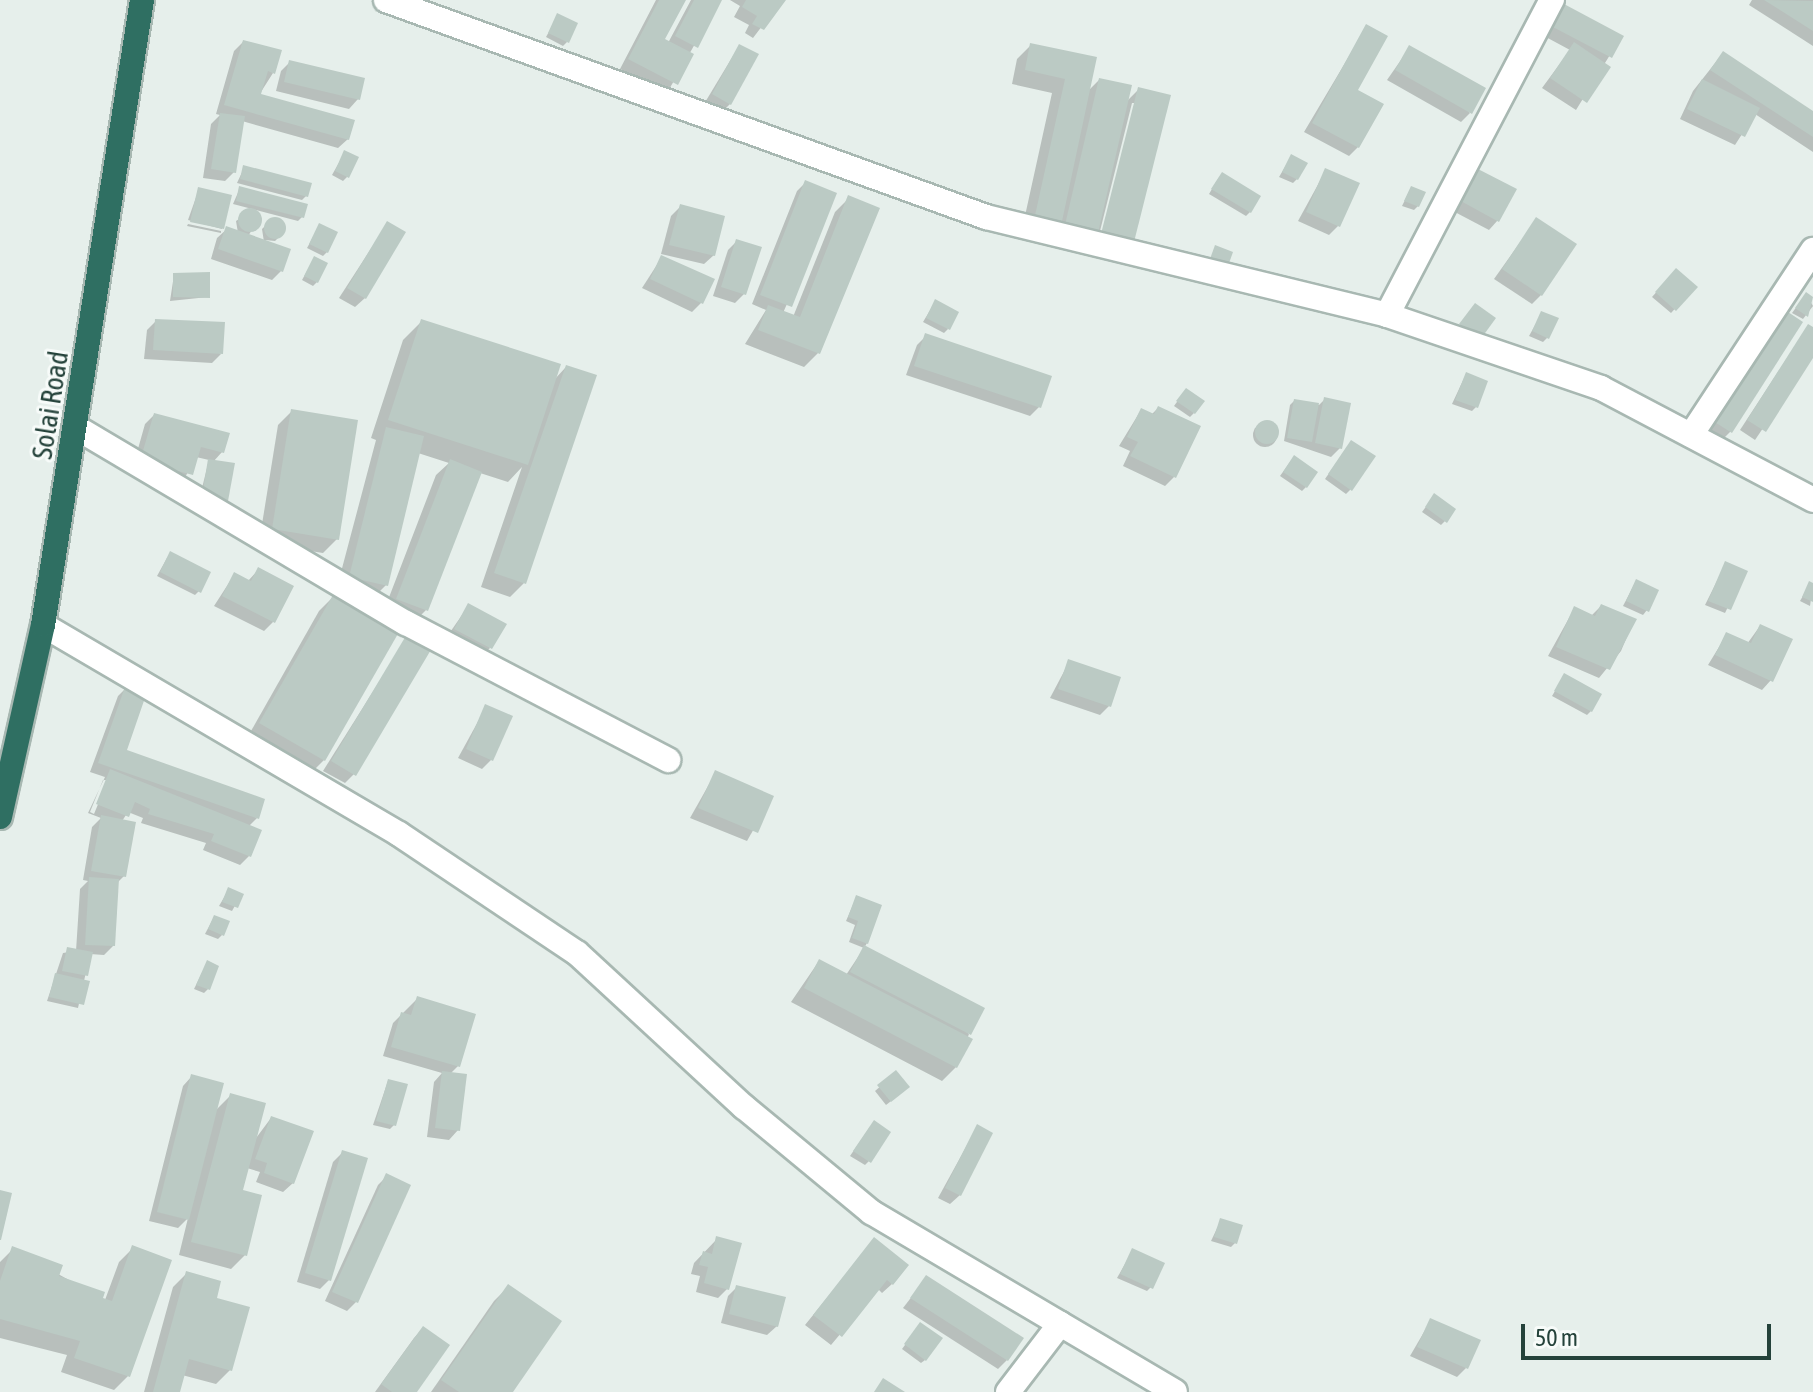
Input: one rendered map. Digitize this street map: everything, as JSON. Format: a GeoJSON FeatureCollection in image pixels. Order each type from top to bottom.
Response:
{"type":"FeatureCollection","features":[{"type":"Feature","properties":{"kind":"highway","name":"Solai Road"},"geometry":{"type":"LineString","coordinates":[[1,810],[43,625],[77,428],[142,0]]}},
{"type":"Feature","properties":{"kind":"street"},"geometry":{"type":"LineString","coordinates":[[386,0],[986,217],[1387,315],[1601,388],[1813,500]]}},
{"type":"Feature","properties":{"kind":"street"},"geometry":{"type":"LineString","coordinates":[[1387,315],[1552,0]]}},
{"type":"Feature","properties":{"kind":"street"},"geometry":{"type":"LineString","coordinates":[[1691,435],[1813,250]]}},
{"type":"Feature","properties":{"kind":"street"},"geometry":{"type":"LineString","coordinates":[[77,428],[406,623],[668,760]]}},
{"type":"Feature","properties":{"kind":"street"},"geometry":{"type":"LineString","coordinates":[[43,625],[399,834],[577,953],[744,1107],[871,1212],[1175,1392]]}},
{"type":"Feature","properties":{"kind":"street"},"geometry":{"type":"LineString","coordinates":[[1008,1392],[1060,1324]]}},
{"type":"Feature","properties":{"kind":"building"},"geometry":{"type":"Polygon","coordinates":[[[659,0],[686,0],[665,39],[694,54],[678,85],[628,59],[659,0]]]}},
{"type":"Feature","properties":{"kind":"building"},"geometry":{"type":"Polygon","coordinates":[[[694,0],[722,0],[698,48],[675,36],[694,0]]]}},
{"type":"Feature","properties":{"kind":"building"},"geometry":{"type":"Polygon","coordinates":[[[746,0],[786,0],[764,30],[752,24],[757,16],[742,7],[746,0]]]}},
{"type":"Feature","properties":{"kind":"building"},"geometry":{"type":"Polygon","coordinates":[[[1764,0],[1813,1],[1813,31],[1764,0]]]}},
{"type":"Feature","properties":{"kind":"building"},"geometry":{"type":"Polygon","coordinates":[[[1564,4],[1624,36],[1612,58],[1551,26],[1564,4]]]}},
{"type":"Feature","properties":{"kind":"building"},"geometry":{"type":"Polygon","coordinates":[[[557,13],[578,23],[569,43],[548,33],[557,13]]]}},
{"type":"Feature","properties":{"kind":"building"},"geometry":{"type":"Polygon","coordinates":[[[1366,24],[1388,36],[1358,90],[1384,104],[1359,148],[1312,123],[1366,24]]]}},
{"type":"Feature","properties":{"kind":"building"},"geometry":{"type":"Polygon","coordinates":[[[243,40],[282,50],[275,74],[268,71],[261,94],[355,120],[349,140],[224,105],[243,40]]]}},
{"type":"Feature","properties":{"kind":"building"},"geometry":{"type":"Polygon","coordinates":[[[1574,42],[1611,67],[1587,103],[1550,78],[1574,42]]]}},
{"type":"Feature","properties":{"kind":"building"},"geometry":{"type":"Polygon","coordinates":[[[1030,43],[1097,57],[1061,226],[1034,220],[1065,79],[1025,70],[1030,43]]]}},
{"type":"Feature","properties":{"kind":"building"},"geometry":{"type":"Polygon","coordinates":[[[739,44],[759,54],[731,105],[712,94],[739,44]]]}},
{"type":"Feature","properties":{"kind":"building"},"geometry":{"type":"Polygon","coordinates":[[[1409,45],[1486,88],[1472,114],[1395,70],[1409,45]]]}},
{"type":"Feature","properties":{"kind":"building"},"geometry":{"type":"Polygon","coordinates":[[[1723,51],[1813,111],[1813,137],[1710,70],[1723,51]]]}},
{"type":"Feature","properties":{"kind":"building"},"geometry":{"type":"Polygon","coordinates":[[[289,60],[365,78],[360,100],[284,82],[289,60]]]}},
{"type":"Feature","properties":{"kind":"building"},"geometry":{"type":"Polygon","coordinates":[[[1099,78],[1132,85],[1098,233],[1065,225],[1099,78]]]}},
{"type":"Feature","properties":{"kind":"building"},"geometry":{"type":"Polygon","coordinates":[[[1702,79],[1760,108],[1745,137],[1687,109],[1702,79]]]}},
{"type":"Feature","properties":{"kind":"building"},"geometry":{"type":"Polygon","coordinates":[[[1138,87],[1171,95],[1134,242],[1101,234],[1138,87]]]}},
{"type":"Feature","properties":{"kind":"building"},"geometry":{"type":"Polygon","coordinates":[[[220,113],[245,116],[236,173],[211,169],[220,113]]]}},
{"type":"Feature","properties":{"kind":"building"},"geometry":{"type":"Polygon","coordinates":[[[344,150],[359,157],[349,178],[335,171],[344,150]]]}},
{"type":"Feature","properties":{"kind":"building"},"geometry":{"type":"Polygon","coordinates":[[[1291,154],[1308,163],[1298,180],[1282,172],[1291,154]]]}},
{"type":"Feature","properties":{"kind":"building"},"geometry":{"type":"Polygon","coordinates":[[[243,165],[312,183],[308,197],[240,179],[243,165]]]}},
{"type":"Feature","properties":{"kind":"building"},"geometry":{"type":"Polygon","coordinates":[[[1325,168],[1360,183],[1340,227],[1306,212],[1325,168]]]}},
{"type":"Feature","properties":{"kind":"building"},"geometry":{"type":"Polygon","coordinates":[[[1476,168],[1517,189],[1499,222],[1459,200],[1476,168]]]}},
{"type":"Feature","properties":{"kind":"building"},"geometry":{"type":"Polygon","coordinates":[[[1222,172],[1261,196],[1251,213],[1211,189],[1222,172]]]}},
{"type":"Feature","properties":{"kind":"building"},"geometry":{"type":"Polygon","coordinates":[[[805,180],[837,193],[792,307],[760,295],[805,180]]]}},
{"type":"Feature","properties":{"kind":"building"},"geometry":{"type":"Polygon","coordinates":[[[239,186],[308,204],[304,218],[236,201],[239,186]]]}},
{"type":"Feature","properties":{"kind":"building"},"geometry":{"type":"Polygon","coordinates":[[[1411,186],[1426,192],[1419,207],[1404,201],[1411,186]]]}},
{"type":"Feature","properties":{"kind":"building"},"geometry":{"type":"Polygon","coordinates":[[[198,187],[232,195],[224,229],[190,222],[198,187]]]}},
{"type":"Feature","properties":{"kind":"building"},"geometry":{"type":"Polygon","coordinates":[[[848,195],[880,208],[820,354],[758,330],[768,305],[800,317],[848,195]]]}},
{"type":"Feature","properties":{"kind":"building"},"geometry":{"type":"Polygon","coordinates":[[[680,204],[725,216],[715,256],[669,245],[680,204]]]}},
{"type":"Feature","properties":{"kind":"building"},"geometry":{"type":"Polygon","coordinates":[[[250,208],[261,215],[262,220],[255,231],[250,232],[239,225],[238,220],[245,209],[250,208]]]}},
{"type":"Feature","properties":{"kind":"building"},"geometry":{"type":"Polygon","coordinates":[[[275,217],[283,220],[286,228],[283,236],[275,239],[267,236],[264,228],[267,220],[275,217]]]}},
{"type":"Feature","properties":{"kind":"building"},"geometry":{"type":"Polygon","coordinates":[[[1536,217],[1577,244],[1542,296],[1502,269],[1536,217]]]}},
{"type":"Feature","properties":{"kind":"building"},"geometry":{"type":"Polygon","coordinates":[[[387,221],[406,232],[366,299],[347,288],[387,221]]]}},
{"type":"Feature","properties":{"kind":"building"},"geometry":{"type":"Polygon","coordinates":[[[319,223],[338,232],[328,253],[309,244],[319,223]]]}},
{"type":"Feature","properties":{"kind":"building"},"geometry":{"type":"Polygon","coordinates":[[[226,226],[291,249],[283,272],[218,249],[226,226]]]}},
{"type":"Feature","properties":{"kind":"building"},"geometry":{"type":"Polygon","coordinates":[[[736,239],[762,247],[746,295],[721,287],[736,239]]]}},
{"type":"Feature","properties":{"kind":"building"},"geometry":{"type":"Polygon","coordinates":[[[1215,245],[1233,252],[1228,266],[1210,259],[1215,245]]]}},
{"type":"Feature","properties":{"kind":"building"},"geometry":{"type":"Polygon","coordinates":[[[661,255],[715,279],[703,304],[650,279],[661,255]]]}},
{"type":"Feature","properties":{"kind":"building"},"geometry":{"type":"Polygon","coordinates":[[[314,256],[328,263],[318,283],[304,276],[314,256]]]}},
{"type":"Feature","properties":{"kind":"building"},"geometry":{"type":"Polygon","coordinates":[[[1676,268],[1698,287],[1676,311],[1655,292],[1676,268]]]}},
{"type":"Feature","properties":{"kind":"building"},"geometry":{"type":"Polygon","coordinates":[[[210,272],[210,298],[173,297],[173,273],[210,272]]]}},
{"type":"Feature","properties":{"kind":"building"},"geometry":{"type":"Polygon","coordinates":[[[1806,292],[1813,297],[1808,317],[1795,308],[1806,292]]]}},
{"type":"Feature","properties":{"kind":"building"},"geometry":{"type":"Polygon","coordinates":[[[935,299],[959,312],[950,330],[926,318],[935,299]]]}},
{"type":"Feature","properties":{"kind":"building"},"geometry":{"type":"Polygon","coordinates":[[[1475,303],[1496,318],[1480,340],[1459,324],[1475,303]]]}},
{"type":"Feature","properties":{"kind":"building"},"geometry":{"type":"Polygon","coordinates":[[[1785,310],[1803,322],[1732,433],[1713,421],[1785,310]]]}},
{"type":"Feature","properties":{"kind":"building"},"geometry":{"type":"Polygon","coordinates":[[[1541,311],[1559,318],[1549,339],[1532,331],[1541,311]]]}},
{"type":"Feature","properties":{"kind":"building"},"geometry":{"type":"Polygon","coordinates":[[[155,319],[225,322],[223,354],[153,350],[155,319]]]}},
{"type":"Feature","properties":{"kind":"building"},"geometry":{"type":"Polygon","coordinates":[[[421,319],[561,364],[528,465],[388,420],[421,319]]]}},
{"type":"Feature","properties":{"kind":"building"},"geometry":{"type":"Polygon","coordinates":[[[1808,324],[1813,327],[1813,358],[1766,432],[1747,420],[1808,324]]]}},
{"type":"Feature","properties":{"kind":"building"},"geometry":{"type":"Polygon","coordinates":[[[925,333],[1052,376],[1041,408],[914,366],[925,333]]]}},
{"type":"Feature","properties":{"kind":"building"},"geometry":{"type":"Polygon","coordinates":[[[566,365],[597,375],[526,584],[494,573],[566,365]]]}},
{"type":"Feature","properties":{"kind":"building"},"geometry":{"type":"Polygon","coordinates":[[[1466,372],[1488,381],[1478,408],[1455,400],[1466,372]]]}},
{"type":"Feature","properties":{"kind":"building"},"geometry":{"type":"Polygon","coordinates":[[[1186,388],[1205,401],[1195,414],[1176,401],[1186,388]]]}},
{"type":"Feature","properties":{"kind":"building"},"geometry":{"type":"Polygon","coordinates":[[[1324,397],[1351,403],[1342,449],[1315,443],[1324,397]]]}},
{"type":"Feature","properties":{"kind":"building"},"geometry":{"type":"Polygon","coordinates":[[[1294,399],[1319,403],[1312,442],[1287,438],[1294,399]]]}},
{"type":"Feature","properties":{"kind":"building"},"geometry":{"type":"Polygon","coordinates":[[[1158,406],[1201,426],[1176,478],[1130,456],[1138,442],[1127,437],[1141,408],[1154,414],[1158,406]]]}},
{"type":"Feature","properties":{"kind":"building"},"geometry":{"type":"Polygon","coordinates":[[[291,409],[358,420],[339,540],[272,529],[291,409]]]}},
{"type":"Feature","properties":{"kind":"building"},"geometry":{"type":"Polygon","coordinates":[[[154,413],[230,433],[224,453],[201,447],[193,475],[140,461],[154,413]]]}},
{"type":"Feature","properties":{"kind":"building"},"geometry":{"type":"Polygon","coordinates":[[[1267,420],[1276,423],[1279,432],[1276,441],[1267,444],[1258,441],[1255,432],[1258,423],[1267,420]]]}},
{"type":"Feature","properties":{"kind":"building"},"geometry":{"type":"Polygon","coordinates":[[[386,427],[424,436],[388,586],[349,577],[386,427]]]}},
{"type":"Feature","properties":{"kind":"building"},"geometry":{"type":"Polygon","coordinates":[[[1351,440],[1376,456],[1352,491],[1328,474],[1351,440]]]}},
{"type":"Feature","properties":{"kind":"building"},"geometry":{"type":"Polygon","coordinates":[[[1294,455],[1318,472],[1307,488],[1283,472],[1294,455]]]}},
{"type":"Feature","properties":{"kind":"building"},"geometry":{"type":"Polygon","coordinates":[[[208,459],[235,463],[228,501],[202,496],[208,459]]]}},
{"type":"Feature","properties":{"kind":"building"},"geometry":{"type":"Polygon","coordinates":[[[450,459],[482,472],[428,611],[396,599],[450,459]]]}},
{"type":"Feature","properties":{"kind":"building"},"geometry":{"type":"Polygon","coordinates":[[[1434,493],[1456,509],[1447,523],[1425,507],[1434,493]]]}},
{"type":"Feature","properties":{"kind":"building"},"geometry":{"type":"Polygon","coordinates":[[[170,551],[211,572],[201,593],[160,572],[170,551]]]}},
{"type":"Feature","properties":{"kind":"building"},"geometry":{"type":"Polygon","coordinates":[[[1725,561],[1748,571],[1731,610],[1708,601],[1725,561]]]}},
{"type":"Feature","properties":{"kind":"building"},"geometry":{"type":"Polygon","coordinates":[[[258,567],[294,586],[275,623],[222,596],[234,572],[251,581],[258,567]]]}},
{"type":"Feature","properties":{"kind":"building"},"geometry":{"type":"Polygon","coordinates":[[[1636,579],[1659,590],[1649,612],[1626,601],[1636,579]]]}},
{"type":"Feature","properties":{"kind":"building"},"geometry":{"type":"Polygon","coordinates":[[[1809,581],[1813,583],[1813,602],[1802,597],[1809,581]]]}},
{"type":"Feature","properties":{"kind":"building"},"geometry":{"type":"Polygon","coordinates":[[[333,595],[399,632],[325,761],[259,723],[333,595]]]}},
{"type":"Feature","properties":{"kind":"building"},"geometry":{"type":"Polygon","coordinates":[[[468,603],[507,624],[492,649],[454,629],[468,603]]]}},
{"type":"Feature","properties":{"kind":"building"},"geometry":{"type":"Polygon","coordinates":[[[1601,604],[1637,619],[1610,670],[1556,647],[1574,606],[1595,616],[1601,604]]]}},
{"type":"Feature","properties":{"kind":"building"},"geometry":{"type":"Polygon","coordinates":[[[1760,624],[1793,639],[1773,682],[1715,655],[1726,632],[1751,643],[1760,624]]]}},
{"type":"Feature","properties":{"kind":"building"},"geometry":{"type":"Polygon","coordinates":[[[407,634],[432,648],[356,776],[331,761],[407,634]]]}},
{"type":"Feature","properties":{"kind":"building"},"geometry":{"type":"Polygon","coordinates":[[[1068,659],[1121,677],[1111,707],[1058,689],[1068,659]]]}},
{"type":"Feature","properties":{"kind":"building"},"geometry":{"type":"Polygon","coordinates":[[[1564,673],[1602,694],[1592,712],[1554,691],[1564,673]]]}},
{"type":"Feature","properties":{"kind":"building"},"geometry":{"type":"Polygon","coordinates":[[[126,684],[147,692],[127,750],[265,799],[259,819],[98,763],[126,684]]]}},
{"type":"Feature","properties":{"kind":"building"},"geometry":{"type":"Polygon","coordinates":[[[485,704],[513,716],[493,761],[466,749],[485,704]]]}},
{"type":"Feature","properties":{"kind":"building"},"geometry":{"type":"Polygon","coordinates":[[[110,769],[262,830],[251,857],[211,841],[214,834],[148,814],[150,809],[135,802],[129,817],[96,804],[110,769]]]}},
{"type":"Feature","properties":{"kind":"building"},"geometry":{"type":"Polygon","coordinates":[[[715,770],[774,796],[758,833],[698,808],[715,770]]]}},
{"type":"Feature","properties":{"kind":"building"},"geometry":{"type":"Polygon","coordinates":[[[101,815],[136,822],[126,877],[91,871],[101,815]]]}},
{"type":"Feature","properties":{"kind":"building"},"geometry":{"type":"Polygon","coordinates":[[[89,877],[119,879],[115,946],[85,945],[89,877]]]}},
{"type":"Feature","properties":{"kind":"building"},"geometry":{"type":"Polygon","coordinates":[[[228,887],[244,894],[238,908],[222,902],[228,887]]]}},
{"type":"Feature","properties":{"kind":"building"},"geometry":{"type":"Polygon","coordinates":[[[856,895],[882,905],[868,944],[852,938],[858,921],[848,917],[856,895]]]}},
{"type":"Feature","properties":{"kind":"building"},"geometry":{"type":"Polygon","coordinates":[[[214,915],[230,921],[224,936],[208,929],[214,915]]]}},
{"type":"Feature","properties":{"kind":"building"},"geometry":{"type":"Polygon","coordinates":[[[864,945],[985,1008],[971,1035],[850,972],[864,945]]]}},
{"type":"Feature","properties":{"kind":"building"},"geometry":{"type":"Polygon","coordinates":[[[67,947],[93,952],[88,976],[62,971],[67,947]]]}},
{"type":"Feature","properties":{"kind":"building"},"geometry":{"type":"Polygon","coordinates":[[[819,959],[973,1039],[957,1068],[804,988],[819,959]]]}},
{"type":"Feature","properties":{"kind":"building"},"geometry":{"type":"Polygon","coordinates":[[[207,960],[219,966],[210,990],[196,985],[207,960]]]}},
{"type":"Feature","properties":{"kind":"building"},"geometry":{"type":"Polygon","coordinates":[[[55,973],[90,981],[84,1005],[49,997],[55,973]]]}},
{"type":"Feature","properties":{"kind":"building"},"geometry":{"type":"Polygon","coordinates":[[[417,996],[476,1014],[460,1067],[391,1047],[401,1012],[411,1015],[417,996]]]}},
{"type":"Feature","properties":{"kind":"building"},"geometry":{"type":"Polygon","coordinates":[[[896,1070],[910,1087],[891,1102],[877,1085],[896,1070]]]}},
{"type":"Feature","properties":{"kind":"building"},"geometry":{"type":"Polygon","coordinates":[[[442,1071],[467,1074],[460,1131],[435,1128],[442,1071]]]}},
{"type":"Feature","properties":{"kind":"building"},"geometry":{"type":"Polygon","coordinates":[[[191,1074],[224,1083],[189,1220],[157,1212],[191,1074]]]}},
{"type":"Feature","properties":{"kind":"building"},"geometry":{"type":"Polygon","coordinates":[[[388,1079],[408,1084],[396,1126],[376,1121],[388,1079]]]}},
{"type":"Feature","properties":{"kind":"building"},"geometry":{"type":"Polygon","coordinates":[[[230,1093],[266,1103],[243,1190],[262,1195],[247,1256],[191,1242],[230,1093]]]}},
{"type":"Feature","properties":{"kind":"building"},"geometry":{"type":"Polygon","coordinates":[[[271,1116],[314,1131],[294,1184],[264,1173],[267,1163],[255,1159],[271,1116]]]}},
{"type":"Feature","properties":{"kind":"building"},"geometry":{"type":"Polygon","coordinates":[[[874,1120],[891,1132],[871,1163],[853,1151],[874,1120]]]}},
{"type":"Feature","properties":{"kind":"building"},"geometry":{"type":"Polygon","coordinates":[[[977,1124],[993,1133],[961,1196],[945,1188],[977,1124]]]}},
{"type":"Feature","properties":{"kind":"building"},"geometry":{"type":"Polygon","coordinates":[[[342,1150],[368,1158],[331,1281],[305,1273],[342,1150]]]}},
{"type":"Feature","properties":{"kind":"building"},"geometry":{"type":"Polygon","coordinates":[[[386,1173],[411,1185],[358,1303],[332,1292],[386,1173]]]}},
{"type":"Feature","properties":{"kind":"building"},"geometry":{"type":"Polygon","coordinates":[[[0,1190],[12,1193],[1,1240],[0,1240],[0,1190]]]}},
{"type":"Feature","properties":{"kind":"building"},"geometry":{"type":"Polygon","coordinates":[[[1220,1218],[1243,1225],[1237,1244],[1214,1237],[1220,1218]]]}},
{"type":"Feature","properties":{"kind":"building"},"geometry":{"type":"Polygon","coordinates":[[[716,1236],[742,1243],[729,1290],[704,1283],[708,1267],[699,1265],[703,1251],[712,1254],[716,1236]]]}},
{"type":"Feature","properties":{"kind":"building"},"geometry":{"type":"Polygon","coordinates":[[[874,1237],[909,1265],[893,1285],[887,1280],[842,1337],[813,1315],[874,1237]]]}},
{"type":"Feature","properties":{"kind":"building"},"geometry":{"type":"Polygon","coordinates":[[[132,1245],[172,1260],[130,1377],[74,1358],[80,1341],[0,1319],[0,1281],[12,1246],[63,1265],[59,1276],[105,1292],[103,1298],[112,1301],[132,1245]]]}},
{"type":"Feature","properties":{"kind":"building"},"geometry":{"type":"Polygon","coordinates":[[[1132,1248],[1165,1263],[1153,1289],[1120,1274],[1132,1248]]]}},
{"type":"Feature","properties":{"kind":"building"},"geometry":{"type":"Polygon","coordinates":[[[186,1271],[221,1281],[217,1298],[250,1307],[232,1371],[189,1359],[180,1392],[153,1392],[186,1271]]]}},
{"type":"Feature","properties":{"kind":"building"},"geometry":{"type":"Polygon","coordinates":[[[926,1275],[1024,1338],[1008,1361],[910,1298],[926,1275]]]}},
{"type":"Feature","properties":{"kind":"building"},"geometry":{"type":"Polygon","coordinates":[[[508,1284],[562,1321],[513,1392],[459,1392],[441,1380],[508,1284]]]}},
{"type":"Feature","properties":{"kind":"building"},"geometry":{"type":"Polygon","coordinates":[[[736,1285],[786,1297],[778,1327],[729,1314],[736,1285]]]}},
{"type":"Feature","properties":{"kind":"building"},"geometry":{"type":"Polygon","coordinates":[[[1430,1318],[1481,1340],[1468,1369],[1417,1347],[1430,1318]]]}},
{"type":"Feature","properties":{"kind":"building"},"geometry":{"type":"Polygon","coordinates":[[[920,1322],[943,1338],[926,1361],[904,1344],[920,1322]]]}},
{"type":"Feature","properties":{"kind":"building"},"geometry":{"type":"Polygon","coordinates":[[[423,1326],[450,1345],[417,1392],[392,1392],[381,1384],[423,1326]]]}},
{"type":"Feature","properties":{"kind":"building"},"geometry":{"type":"Polygon","coordinates":[[[883,1378],[905,1392],[874,1392],[883,1378]]]}}]}
